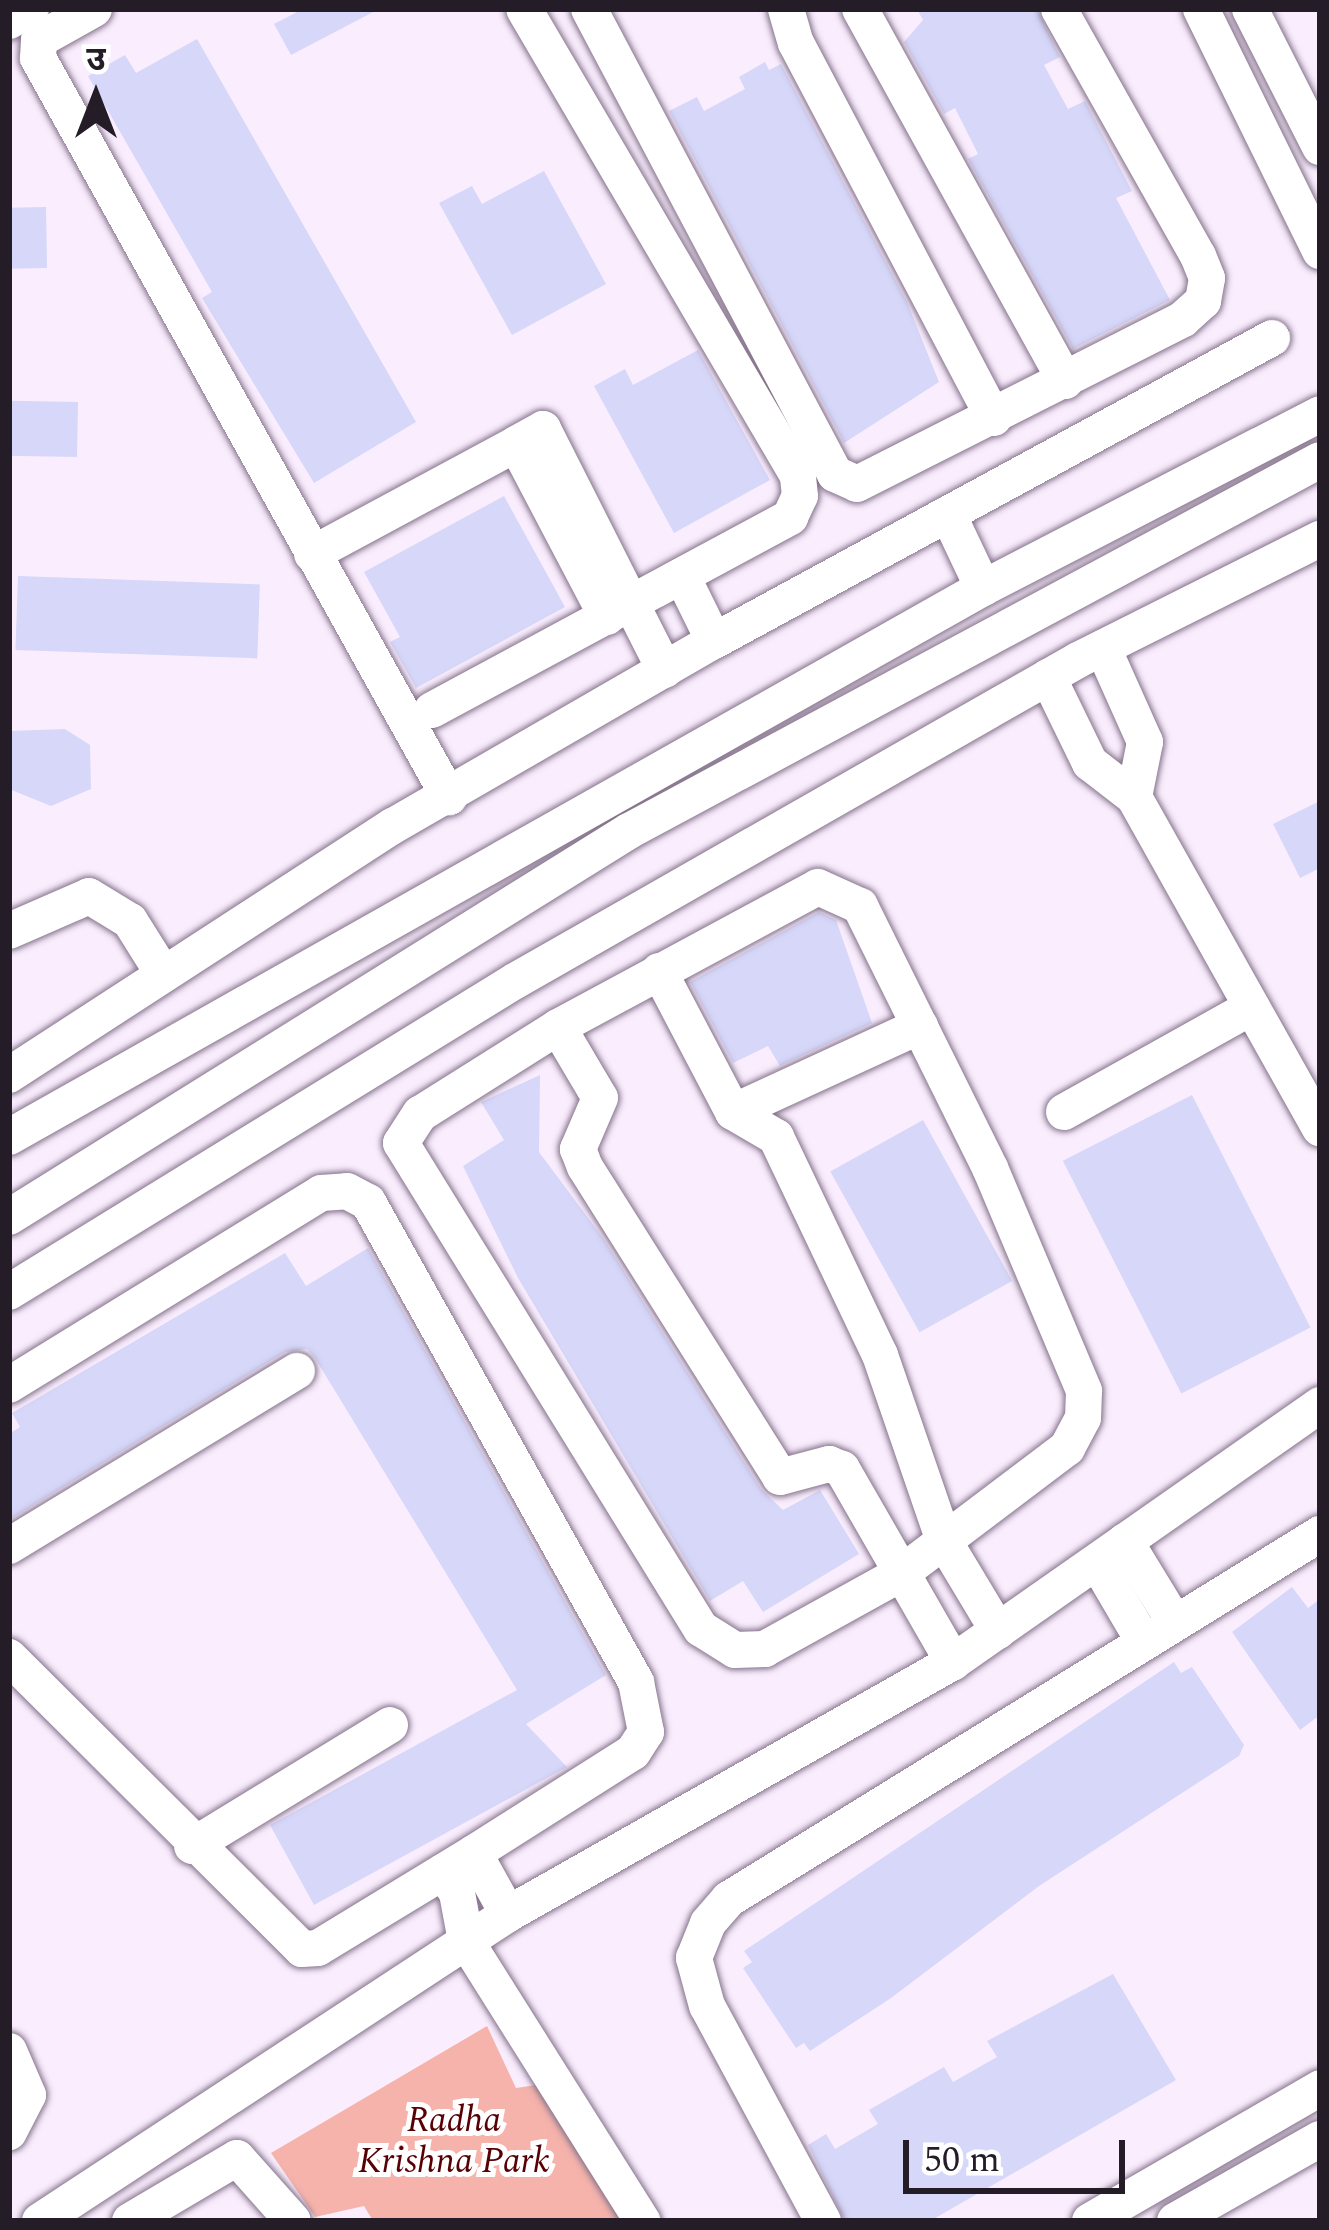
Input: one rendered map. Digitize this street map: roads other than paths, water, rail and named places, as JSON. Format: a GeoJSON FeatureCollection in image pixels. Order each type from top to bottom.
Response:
{"type":"FeatureCollection","features":[{"type":"Feature","properties":{"kind":"street"},"geometry":{"type":"LineString","coordinates":[[9,21],[31,9]]}},
{"type":"Feature","properties":{"kind":"street"},"geometry":{"type":"LineString","coordinates":[[94,9],[39,40],[38,58],[449,796]]}},
{"type":"Feature","properties":{"kind":"street"},"geometry":{"type":"LineString","coordinates":[[432,710],[790,517],[798,476],[524,9]]}},
{"type":"Feature","properties":{"kind":"street"},"geometry":{"type":"LineString","coordinates":[[589,9],[836,474],[857,484],[874,481],[1183,319],[1203,302],[1207,278],[1059,9]]}},
{"type":"Feature","properties":{"kind":"street"},"geometry":{"type":"LineString","coordinates":[[785,9],[796,43],[994,418]]}},
{"type":"Feature","properties":{"kind":"street"},"geometry":{"type":"LineString","coordinates":[[860,9],[1065,381]]}},
{"type":"Feature","properties":{"kind":"street"},"geometry":{"type":"LineString","coordinates":[[1201,9],[1320,251]]}},
{"type":"Feature","properties":{"kind":"street"},"geometry":{"type":"LineString","coordinates":[[1250,9],[1320,147]]}},
{"type":"Feature","properties":{"kind":"street"},"geometry":{"type":"LineString","coordinates":[[9,1076],[162,972],[714,641],[1272,338]]}},
{"type":"Feature","properties":{"kind":"street"},"geometry":{"type":"LineString","coordinates":[[9,1137],[982,588],[1320,415]]}},
{"type":"Feature","properties":{"kind":"street"},"geometry":{"type":"LineString","coordinates":[[312,554],[543,429],[620,610],[665,670]]}},
{"type":"Feature","properties":{"kind":"street"},"geometry":{"type":"LineString","coordinates":[[9,1292],[514,981],[1048,677],[1313,542],[1283,487],[1278,437]]}},
{"type":"Feature","properties":{"kind":"street"},"geometry":{"type":"LineString","coordinates":[[9,1216],[628,831],[1008,624],[1283,487],[1320,460]]}},
{"type":"Feature","properties":{"kind":"street"},"geometry":{"type":"LineString","coordinates":[[948,514],[982,588]]}},
{"type":"Feature","properties":{"kind":"street"},"geometry":{"type":"LineString","coordinates":[[682,576],[714,641]]}},
{"type":"Feature","properties":{"kind":"street"},"geometry":{"type":"LineString","coordinates":[[1102,648],[1145,742],[1134,797]]}},
{"type":"Feature","properties":{"kind":"street"},"geometry":{"type":"LineString","coordinates":[[1048,677],[1090,764],[1134,797],[1320,1128]]}},
{"type":"Feature","properties":{"kind":"street"},"geometry":{"type":"LineString","coordinates":[[818,887],[860,906],[920,1026],[1084,1391],[1083,1418],[1067,1448],[902,1573],[765,1649],[717,1645],[701,1629],[401,1143],[420,1114],[558,1027],[659,971],[818,887]]}},
{"type":"Feature","properties":{"kind":"street"},"geometry":{"type":"LineString","coordinates":[[9,931],[88,896],[130,921],[162,972]]}},
{"type":"Feature","properties":{"kind":"street"},"geometry":{"type":"LineString","coordinates":[[659,971],[733,1112],[776,1138],[880,1355],[944,1541],[998,1631]]}},
{"type":"Feature","properties":{"kind":"street"},"geometry":{"type":"LineString","coordinates":[[1064,1112],[1252,1007]]}},
{"type":"Feature","properties":{"kind":"street"},"geometry":{"type":"LineString","coordinates":[[733,1112],[920,1026]]}},
{"type":"Feature","properties":{"kind":"street"},"geometry":{"type":"LineString","coordinates":[[558,1027],[600,1098],[578,1149],[585,1167],[780,1477],[801,1478],[829,1464],[842,1469],[953,1662]]}},
{"type":"Feature","properties":{"kind":"street"},"geometry":{"type":"LineString","coordinates":[[9,1385],[321,1193],[347,1191],[368,1202],[646,1711],[633,1752],[318,1948],[302,1949],[192,1846],[9,1657]]}},
{"type":"Feature","properties":{"kind":"street"},"geometry":{"type":"LineString","coordinates":[[9,1546],[297,1372]]}},
{"type":"Feature","properties":{"kind":"street"},"geometry":{"type":"LineString","coordinates":[[40,2221],[508,1914],[953,1662],[1320,1405]]}},
{"type":"Feature","properties":{"kind":"street"},"geometry":{"type":"LineString","coordinates":[[823,2221],[707,2006],[694,1958],[707,1923],[729,1899],[1320,1534]]}},
{"type":"Feature","properties":{"kind":"street"},"geometry":{"type":"LineString","coordinates":[[1111,1551],[1160,1633]]}},
{"type":"Feature","properties":{"kind":"street"},"geometry":{"type":"LineString","coordinates":[[192,1846],[390,1725]]}},
{"type":"Feature","properties":{"kind":"street"},"geometry":{"type":"LineString","coordinates":[[459,1863],[508,1914]]}},
{"type":"Feature","properties":{"kind":"street"},"geometry":{"type":"LineString","coordinates":[[459,1863],[457,1893],[466,1941],[642,2221]]}},
{"type":"Feature","properties":{"kind":"street"},"geometry":{"type":"LineString","coordinates":[[9,2051],[28,2095],[9,2132]]}},
{"type":"Feature","properties":{"kind":"street"},"geometry":{"type":"LineString","coordinates":[[1090,2221],[1320,2088]]}},
{"type":"Feature","properties":{"kind":"street"},"geometry":{"type":"LineString","coordinates":[[1175,2221],[1320,2140]]}},
{"type":"Feature","properties":{"kind":"street"},"geometry":{"type":"LineString","coordinates":[[130,2221],[237,2158],[293,2221]]}},
{"type":"Feature","properties":{"kind":"park label","name":"Radha Krishna Park"},"geometry":{"type":"Point","coordinates":[454,2140]}}]}
